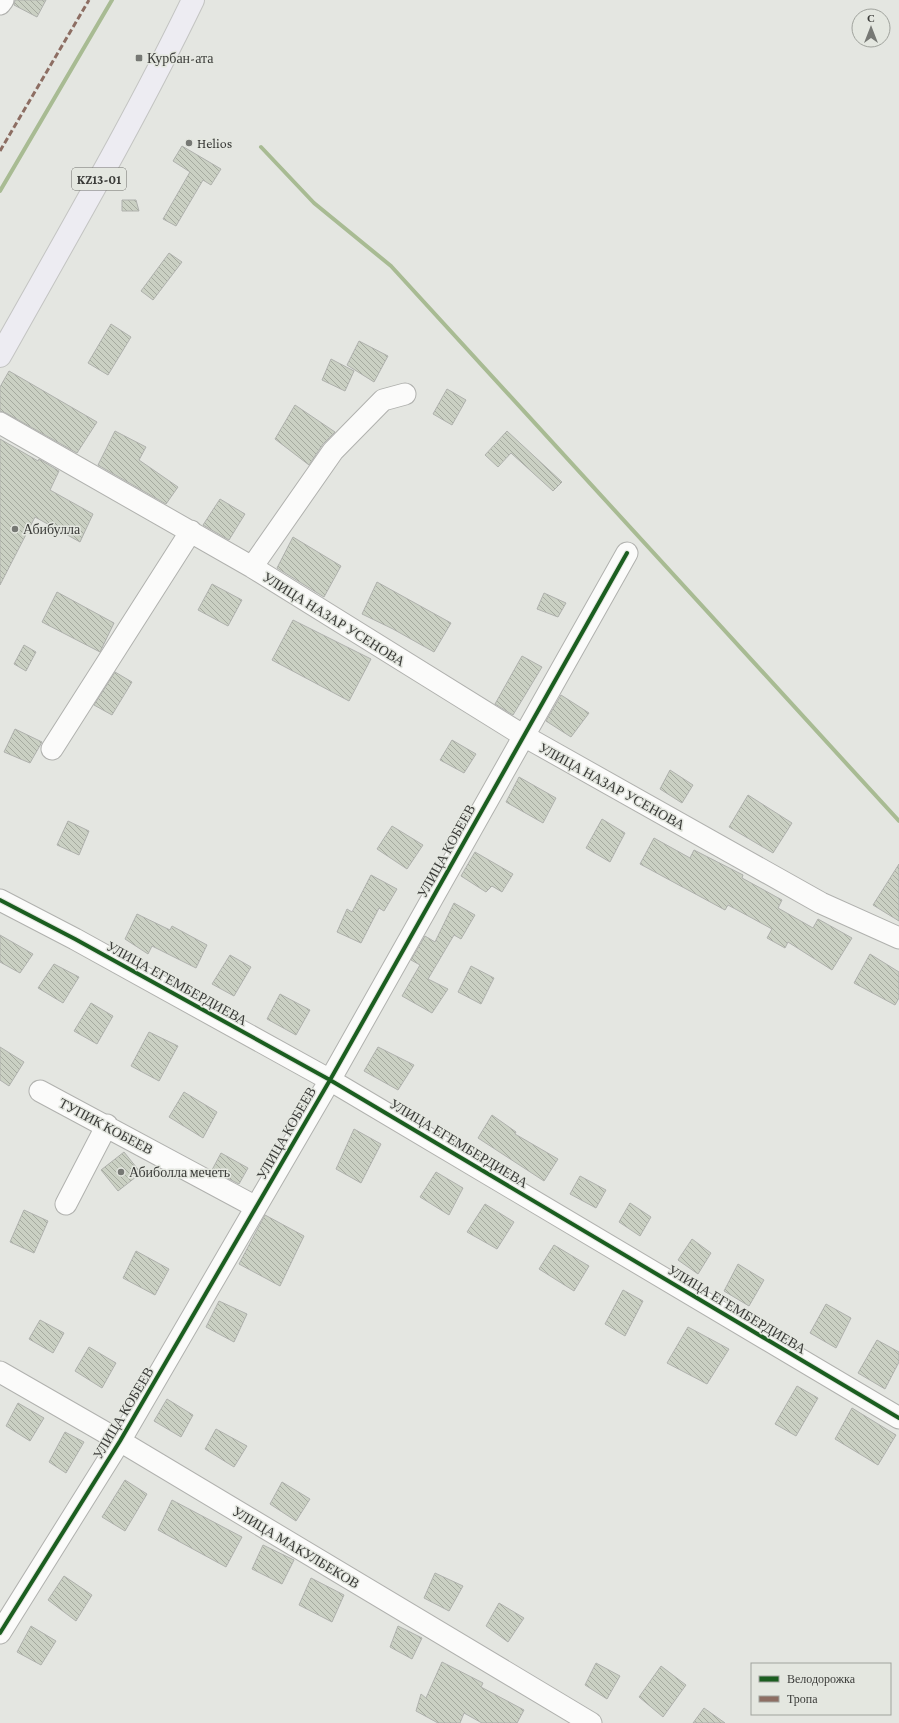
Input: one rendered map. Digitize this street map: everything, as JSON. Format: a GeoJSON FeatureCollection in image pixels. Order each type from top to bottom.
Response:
{"type":"FeatureCollection","features":[{"type":"Feature","properties":{"kind":"main road","name":"KZ13-01"},"geometry":{"type":"LineString","coordinates":[[0,356],[91,194],[168,51],[193,0]]}},
{"type":"Feature","properties":{"kind":"street"},"geometry":{"type":"LineString","coordinates":[[0,4],[2,0]]}},
{"type":"Feature","properties":{"kind":"street","name":"УЛИЦА НАЗАР УСЕНОВА"},"geometry":{"type":"LineString","coordinates":[[252,567],[333,451],[383,400],[405,394]]}},
{"type":"Feature","properties":{"kind":"street","name":"УЛИЦА НАЗАР УСЕНОВА"},"geometry":{"type":"LineString","coordinates":[[0,423],[252,567],[524,736],[821,903],[899,938]]}},
{"type":"Feature","properties":{"kind":"street"},"geometry":{"type":"LineString","coordinates":[[52,749],[191,531]]}},
{"type":"Feature","properties":{"kind":"street","name":"УЛИЦА КОБЕЕВ"},"geometry":{"type":"LineString","coordinates":[[0,1633],[120,1441],[330,1080],[627,553]]}},
{"type":"Feature","properties":{"kind":"street","name":"УЛИЦА ЕГЕМБЕРДИЕВА"},"geometry":{"type":"LineString","coordinates":[[0,900],[75,939],[330,1080],[899,1418]]}},
{"type":"Feature","properties":{"kind":"street","name":"ТУПИК КОБЕЕВ"},"geometry":{"type":"LineString","coordinates":[[40,1091],[256,1207]]}},
{"type":"Feature","properties":{"kind":"street"},"geometry":{"type":"LineString","coordinates":[[66,1204],[107,1126]]}},
{"type":"Feature","properties":{"kind":"street","name":"УЛИЦА МАКУЛБЕКОВ"},"geometry":{"type":"LineString","coordinates":[[0,1372],[120,1441],[591,1723]]}},
{"type":"Feature","properties":{"kind":"building"},"geometry":{"type":"Polygon","coordinates":[[[15,0],[46,0],[37,17],[14,5],[15,0]]]}},
{"type":"Feature","properties":{"kind":"building"},"geometry":{"type":"Polygon","coordinates":[[[182,146],[221,169],[211,185],[203,180],[176,226],[163,219],[190,172],[173,161],[182,146]]]}},
{"type":"Feature","properties":{"kind":"building"},"geometry":{"type":"Polygon","coordinates":[[[122,200],[136,200],[139,211],[122,211],[122,200]]]}},
{"type":"Feature","properties":{"kind":"building"},"geometry":{"type":"Polygon","coordinates":[[[169,253],[182,262],[153,300],[141,291],[169,253]]]}},
{"type":"Feature","properties":{"kind":"building"},"geometry":{"type":"Polygon","coordinates":[[[111,324],[131,337],[108,375],[88,363],[111,324]]]}},
{"type":"Feature","properties":{"kind":"building"},"geometry":{"type":"Polygon","coordinates":[[[359,341],[388,356],[374,382],[347,365],[359,341]]]}},
{"type":"Feature","properties":{"kind":"building"},"geometry":{"type":"Polygon","coordinates":[[[331,359],[354,371],[345,391],[322,380],[331,359]]]}},
{"type":"Feature","properties":{"kind":"building"},"geometry":{"type":"Polygon","coordinates":[[[9,371],[97,422],[77,453],[0,411],[0,387],[9,371]]]}},
{"type":"Feature","properties":{"kind":"building"},"geometry":{"type":"Polygon","coordinates":[[[447,389],[466,400],[452,425],[433,414],[447,389]]]}},
{"type":"Feature","properties":{"kind":"building"},"geometry":{"type":"Polygon","coordinates":[[[295,405],[335,432],[323,444],[309,465],[275,439],[295,405]]]}},
{"type":"Feature","properties":{"kind":"building"},"geometry":{"type":"Polygon","coordinates":[[[115,431],[146,447],[139,460],[178,487],[166,504],[98,465],[115,431]]]}},
{"type":"Feature","properties":{"kind":"building"},"geometry":{"type":"Polygon","coordinates":[[[507,431],[562,482],[553,491],[511,453],[498,467],[485,455],[507,431]]]}},
{"type":"Feature","properties":{"kind":"building","name":"Абибулла"},"geometry":{"type":"Polygon","coordinates":[[[0,439],[38,461],[39,459],[59,471],[50,490],[93,514],[80,542],[35,517],[0,585],[0,439]]]}},
{"type":"Feature","properties":{"kind":"building"},"geometry":{"type":"Polygon","coordinates":[[[220,499],[245,514],[229,540],[203,525],[220,499]]]}},
{"type":"Feature","properties":{"kind":"building"},"geometry":{"type":"Polygon","coordinates":[[[293,537],[341,566],[324,597],[277,568],[293,537]]]}},
{"type":"Feature","properties":{"kind":"building"},"geometry":{"type":"Polygon","coordinates":[[[377,582],[451,623],[434,652],[393,629],[362,614],[377,582]]]}},
{"type":"Feature","properties":{"kind":"building"},"geometry":{"type":"Polygon","coordinates":[[[212,584],[242,600],[228,626],[198,610],[212,584]]]}},
{"type":"Feature","properties":{"kind":"building"},"geometry":{"type":"Polygon","coordinates":[[[57,592],[114,623],[100,652],[42,622],[57,592]]]}},
{"type":"Feature","properties":{"kind":"building"},"geometry":{"type":"Polygon","coordinates":[[[544,593],[566,603],[558,617],[537,609],[544,593]]]}},
{"type":"Feature","properties":{"kind":"building"},"geometry":{"type":"Polygon","coordinates":[[[293,620],[371,659],[349,701],[272,660],[293,620]]]}},
{"type":"Feature","properties":{"kind":"building"},"geometry":{"type":"Polygon","coordinates":[[[24,645],[36,652],[26,671],[14,664],[24,645]]]}},
{"type":"Feature","properties":{"kind":"building"},"geometry":{"type":"Polygon","coordinates":[[[522,656],[542,667],[513,715],[495,704],[522,656]]]}},
{"type":"Feature","properties":{"kind":"building"},"geometry":{"type":"Polygon","coordinates":[[[115,672],[132,682],[112,715],[94,705],[115,672]]]}},
{"type":"Feature","properties":{"kind":"building"},"geometry":{"type":"Polygon","coordinates":[[[561,695],[589,713],[571,737],[546,721],[561,695]]]}},
{"type":"Feature","properties":{"kind":"building"},"geometry":{"type":"Polygon","coordinates":[[[15,729],[42,742],[30,763],[4,752],[15,729]]]}},
{"type":"Feature","properties":{"kind":"building"},"geometry":{"type":"Polygon","coordinates":[[[452,740],[476,754],[464,773],[440,760],[452,740]]]}},
{"type":"Feature","properties":{"kind":"building"},"geometry":{"type":"Polygon","coordinates":[[[670,770],[693,785],[682,803],[660,789],[670,770]]]}},
{"type":"Feature","properties":{"kind":"building"},"geometry":{"type":"Polygon","coordinates":[[[519,777],[556,798],[543,823],[506,802],[519,777]]]}},
{"type":"Feature","properties":{"kind":"building"},"geometry":{"type":"Polygon","coordinates":[[[748,795],[792,823],[773,853],[729,827],[748,795]]]}},
{"type":"Feature","properties":{"kind":"building"},"geometry":{"type":"Polygon","coordinates":[[[602,819],[625,833],[610,862],[586,848],[602,819]]]}},
{"type":"Feature","properties":{"kind":"building"},"geometry":{"type":"Polygon","coordinates":[[[68,821],[89,831],[79,855],[57,845],[68,821]]]}},
{"type":"Feature","properties":{"kind":"building"},"geometry":{"type":"Polygon","coordinates":[[[392,826],[423,845],[407,869],[377,849],[392,826]]]}},
{"type":"Feature","properties":{"kind":"building"},"geometry":{"type":"Polygon","coordinates":[[[654,838],[690,858],[694,850],[743,875],[742,878],[782,900],[778,908],[813,928],[818,919],[852,938],[832,970],[788,942],[785,948],[767,938],[772,929],[728,905],[725,910],[640,864],[654,838]]]}},
{"type":"Feature","properties":{"kind":"building"},"geometry":{"type":"Polygon","coordinates":[[[475,852],[513,874],[502,892],[492,886],[486,892],[461,876],[475,852]]]}},
{"type":"Feature","properties":{"kind":"building"},"geometry":{"type":"Polygon","coordinates":[[[899,864],[899,921],[873,905],[899,864]]]}},
{"type":"Feature","properties":{"kind":"building"},"geometry":{"type":"Polygon","coordinates":[[[371,875],[397,889],[384,911],[379,908],[361,943],[337,932],[347,909],[352,912],[371,875]]]}},
{"type":"Feature","properties":{"kind":"building"},"geometry":{"type":"Polygon","coordinates":[[[454,903],[475,915],[461,939],[454,935],[428,979],[448,989],[432,1013],[402,996],[420,965],[411,960],[425,936],[435,942],[454,903]]]}},
{"type":"Feature","properties":{"kind":"building"},"geometry":{"type":"Polygon","coordinates":[[[137,914],[170,930],[172,926],[207,945],[196,968],[152,946],[148,954],[125,939],[137,914]]]}},
{"type":"Feature","properties":{"kind":"building"},"geometry":{"type":"Polygon","coordinates":[[[0,935],[33,954],[20,973],[0,962],[0,935]]]}},
{"type":"Feature","properties":{"kind":"building"},"geometry":{"type":"Polygon","coordinates":[[[870,954],[899,972],[899,998],[895,1005],[854,983],[870,954]]]}},
{"type":"Feature","properties":{"kind":"building"},"geometry":{"type":"Polygon","coordinates":[[[230,955],[251,967],[234,996],[212,984],[230,955]]]}},
{"type":"Feature","properties":{"kind":"building"},"geometry":{"type":"Polygon","coordinates":[[[54,964],[79,977],[63,1003],[38,988],[54,964]]]}},
{"type":"Feature","properties":{"kind":"building"},"geometry":{"type":"Polygon","coordinates":[[[471,966],[494,978],[481,1004],[458,992],[471,966]]]}},
{"type":"Feature","properties":{"kind":"building"},"geometry":{"type":"Polygon","coordinates":[[[280,994],[310,1010],[296,1035],[267,1019],[280,994]]]}},
{"type":"Feature","properties":{"kind":"building"},"geometry":{"type":"Polygon","coordinates":[[[91,1003],[113,1016],[97,1044],[74,1031],[91,1003]]]}},
{"type":"Feature","properties":{"kind":"building"},"geometry":{"type":"Polygon","coordinates":[[[149,1032],[178,1046],[159,1081],[131,1066],[149,1032]]]}},
{"type":"Feature","properties":{"kind":"building"},"geometry":{"type":"Polygon","coordinates":[[[0,1047],[24,1062],[9,1086],[0,1080],[0,1047]]]}},
{"type":"Feature","properties":{"kind":"building"},"geometry":{"type":"Polygon","coordinates":[[[378,1047],[414,1065],[398,1090],[364,1071],[378,1047]]]}},
{"type":"Feature","properties":{"kind":"building"},"geometry":{"type":"Polygon","coordinates":[[[184,1092],[217,1112],[203,1138],[169,1117],[184,1092]]]}},
{"type":"Feature","properties":{"kind":"building"},"geometry":{"type":"Polygon","coordinates":[[[492,1115],[516,1132],[515,1134],[558,1159],[544,1181],[478,1138],[492,1115]]]}},
{"type":"Feature","properties":{"kind":"building"},"geometry":{"type":"Polygon","coordinates":[[[354,1129],[381,1144],[361,1183],[336,1169],[354,1129]]]}},
{"type":"Feature","properties":{"kind":"building","name":"Абиболла мечеть"},"geometry":{"type":"Polygon","coordinates":[[[124,1152],[141,1173],[118,1191],[101,1170],[124,1152]]]}},
{"type":"Feature","properties":{"kind":"building"},"geometry":{"type":"Polygon","coordinates":[[[221,1153],[248,1168],[239,1184],[212,1170],[221,1153]]]}},
{"type":"Feature","properties":{"kind":"building"},"geometry":{"type":"Polygon","coordinates":[[[436,1172],[463,1188],[449,1215],[420,1197],[436,1172]]]}},
{"type":"Feature","properties":{"kind":"building"},"geometry":{"type":"Polygon","coordinates":[[[580,1176],[606,1190],[596,1208],[570,1194],[580,1176]]]}},
{"type":"Feature","properties":{"kind":"building"},"geometry":{"type":"Polygon","coordinates":[[[630,1203],[651,1217],[640,1236],[619,1222],[630,1203]]]}},
{"type":"Feature","properties":{"kind":"building"},"geometry":{"type":"Polygon","coordinates":[[[485,1204],[514,1222],[497,1249],[467,1232],[485,1204]]]}},
{"type":"Feature","properties":{"kind":"building"},"geometry":{"type":"Polygon","coordinates":[[[24,1210],[48,1221],[34,1253],[10,1242],[24,1210]]]}},
{"type":"Feature","properties":{"kind":"building"},"geometry":{"type":"Polygon","coordinates":[[[265,1215],[304,1236],[280,1286],[239,1264],[265,1215]]]}},
{"type":"Feature","properties":{"kind":"building"},"geometry":{"type":"Polygon","coordinates":[[[692,1239],[711,1253],[698,1274],[678,1260],[692,1239]]]}},
{"type":"Feature","properties":{"kind":"building"},"geometry":{"type":"Polygon","coordinates":[[[554,1245],[589,1266],[574,1291],[539,1269],[554,1245]]]}},
{"type":"Feature","properties":{"kind":"building"},"geometry":{"type":"Polygon","coordinates":[[[136,1251],[169,1269],[155,1295],[123,1278],[136,1251]]]}},
{"type":"Feature","properties":{"kind":"building"},"geometry":{"type":"Polygon","coordinates":[[[738,1264],[764,1280],[749,1306],[724,1291],[738,1264]]]}},
{"type":"Feature","properties":{"kind":"building"},"geometry":{"type":"Polygon","coordinates":[[[623,1290],[643,1301],[625,1336],[605,1324],[623,1290]]]}},
{"type":"Feature","properties":{"kind":"building"},"geometry":{"type":"Polygon","coordinates":[[[219,1301],[247,1314],[234,1342],[206,1327],[219,1301]]]}},
{"type":"Feature","properties":{"kind":"building"},"geometry":{"type":"Polygon","coordinates":[[[826,1304],[851,1318],[836,1348],[810,1333],[826,1304]]]}},
{"type":"Feature","properties":{"kind":"building"},"geometry":{"type":"Polygon","coordinates":[[[40,1320],[64,1333],[53,1353],[29,1339],[40,1320]]]}},
{"type":"Feature","properties":{"kind":"building"},"geometry":{"type":"Polygon","coordinates":[[[688,1327],[729,1349],[707,1384],[667,1363],[688,1327]]]}},
{"type":"Feature","properties":{"kind":"building"},"geometry":{"type":"Polygon","coordinates":[[[877,1340],[899,1352],[899,1362],[885,1389],[858,1373],[877,1340]]]}},
{"type":"Feature","properties":{"kind":"building"},"geometry":{"type":"Polygon","coordinates":[[[89,1347],[116,1363],[102,1388],[75,1371],[89,1347]]]}},
{"type":"Feature","properties":{"kind":"building"},"geometry":{"type":"Polygon","coordinates":[[[797,1386],[818,1398],[796,1436],[775,1424],[797,1386]]]}},
{"type":"Feature","properties":{"kind":"building"},"geometry":{"type":"Polygon","coordinates":[[[167,1399],[193,1415],[181,1437],[154,1421],[167,1399]]]}},
{"type":"Feature","properties":{"kind":"building"},"geometry":{"type":"Polygon","coordinates":[[[18,1403],[44,1418],[30,1441],[6,1426],[18,1403]]]}},
{"type":"Feature","properties":{"kind":"building"},"geometry":{"type":"Polygon","coordinates":[[[852,1408],[896,1435],[878,1465],[835,1439],[852,1408]]]}},
{"type":"Feature","properties":{"kind":"building"},"geometry":{"type":"Polygon","coordinates":[[[216,1429],[247,1446],[234,1467],[205,1449],[216,1429]]]}},
{"type":"Feature","properties":{"kind":"building"},"geometry":{"type":"Polygon","coordinates":[[[65,1432],[84,1442],[66,1473],[49,1462],[65,1432]]]}},
{"type":"Feature","properties":{"kind":"building"},"geometry":{"type":"Polygon","coordinates":[[[125,1480],[147,1494],[125,1531],[102,1517],[125,1480]]]}},
{"type":"Feature","properties":{"kind":"building"},"geometry":{"type":"Polygon","coordinates":[[[282,1482],[310,1499],[296,1521],[270,1504],[282,1482]]]}},
{"type":"Feature","properties":{"kind":"building"},"geometry":{"type":"Polygon","coordinates":[[[172,1500],[242,1537],[226,1567],[158,1530],[172,1500]]]}},
{"type":"Feature","properties":{"kind":"building"},"geometry":{"type":"Polygon","coordinates":[[[263,1545],[294,1560],[282,1584],[252,1569],[263,1545]]]}},
{"type":"Feature","properties":{"kind":"building"},"geometry":{"type":"Polygon","coordinates":[[[435,1573],[463,1586],[449,1611],[424,1598],[435,1573]]]}},
{"type":"Feature","properties":{"kind":"building"},"geometry":{"type":"Polygon","coordinates":[[[64,1576],[92,1595],[76,1621],[48,1600],[64,1576]]]}},
{"type":"Feature","properties":{"kind":"building"},"geometry":{"type":"Polygon","coordinates":[[[311,1578],[344,1595],[332,1622],[299,1605],[311,1578]]]}},
{"type":"Feature","properties":{"kind":"building"},"geometry":{"type":"Polygon","coordinates":[[[499,1603],[524,1618],[508,1642],[486,1626],[499,1603]]]}},
{"type":"Feature","properties":{"kind":"building"},"geometry":{"type":"Polygon","coordinates":[[[31,1626],[56,1641],[41,1665],[17,1652],[31,1626]]]}},
{"type":"Feature","properties":{"kind":"building"},"geometry":{"type":"Polygon","coordinates":[[[398,1626],[422,1638],[412,1659],[390,1647],[398,1626]]]}},
{"type":"Feature","properties":{"kind":"building"},"geometry":{"type":"Polygon","coordinates":[[[442,1662],[483,1683],[481,1687],[524,1710],[517,1723],[482,1723],[464,1713],[460,1723],[438,1723],[416,1711],[421,1694],[426,1698],[442,1662]]]}},
{"type":"Feature","properties":{"kind":"building"},"geometry":{"type":"Polygon","coordinates":[[[596,1663],[620,1676],[607,1699],[585,1685],[596,1663]]]}},
{"type":"Feature","properties":{"kind":"building"},"geometry":{"type":"Polygon","coordinates":[[[661,1666],[686,1685],[663,1717],[639,1697],[661,1666]]]}},
{"type":"Feature","properties":{"kind":"building"},"geometry":{"type":"Polygon","coordinates":[[[704,1708],[725,1723],[693,1723],[704,1708]]]}},
{"type":"Feature","properties":{"kind":"waterway"},"geometry":{"type":"LineString","coordinates":[[0,191],[112,0]]}},
{"type":"Feature","properties":{"kind":"waterway"},"geometry":{"type":"LineString","coordinates":[[261,147],[314,203],[391,266],[899,821]]}},
{"type":"Feature","properties":{"kind":"marked path"},"geometry":{"type":"LineString","coordinates":[[0,151],[89,0]]}},
{"type":"Feature","properties":{"kind":"cycle path"},"geometry":{"type":"LineString","coordinates":[[0,1633],[120,1441],[330,1080],[627,553]]}},
{"type":"Feature","properties":{"kind":"cycle path"},"geometry":{"type":"LineString","coordinates":[[0,900],[75,939],[330,1080],[899,1418]]}},
{"type":"Feature","properties":{"kind":"place","name":"Курбан-ата"},"geometry":{"type":"Point","coordinates":[139,58]}},
{"type":"Feature","properties":{"kind":"place","name":"Helios"},"geometry":{"type":"Point","coordinates":[189,143]}},
{"type":"Feature","properties":{"kind":"place","name":"Абибулла"},"geometry":{"type":"Point","coordinates":[15,529]}},
{"type":"Feature","properties":{"kind":"place","name":"Абиболла мечеть"},"geometry":{"type":"Point","coordinates":[121,1172]}}]}
